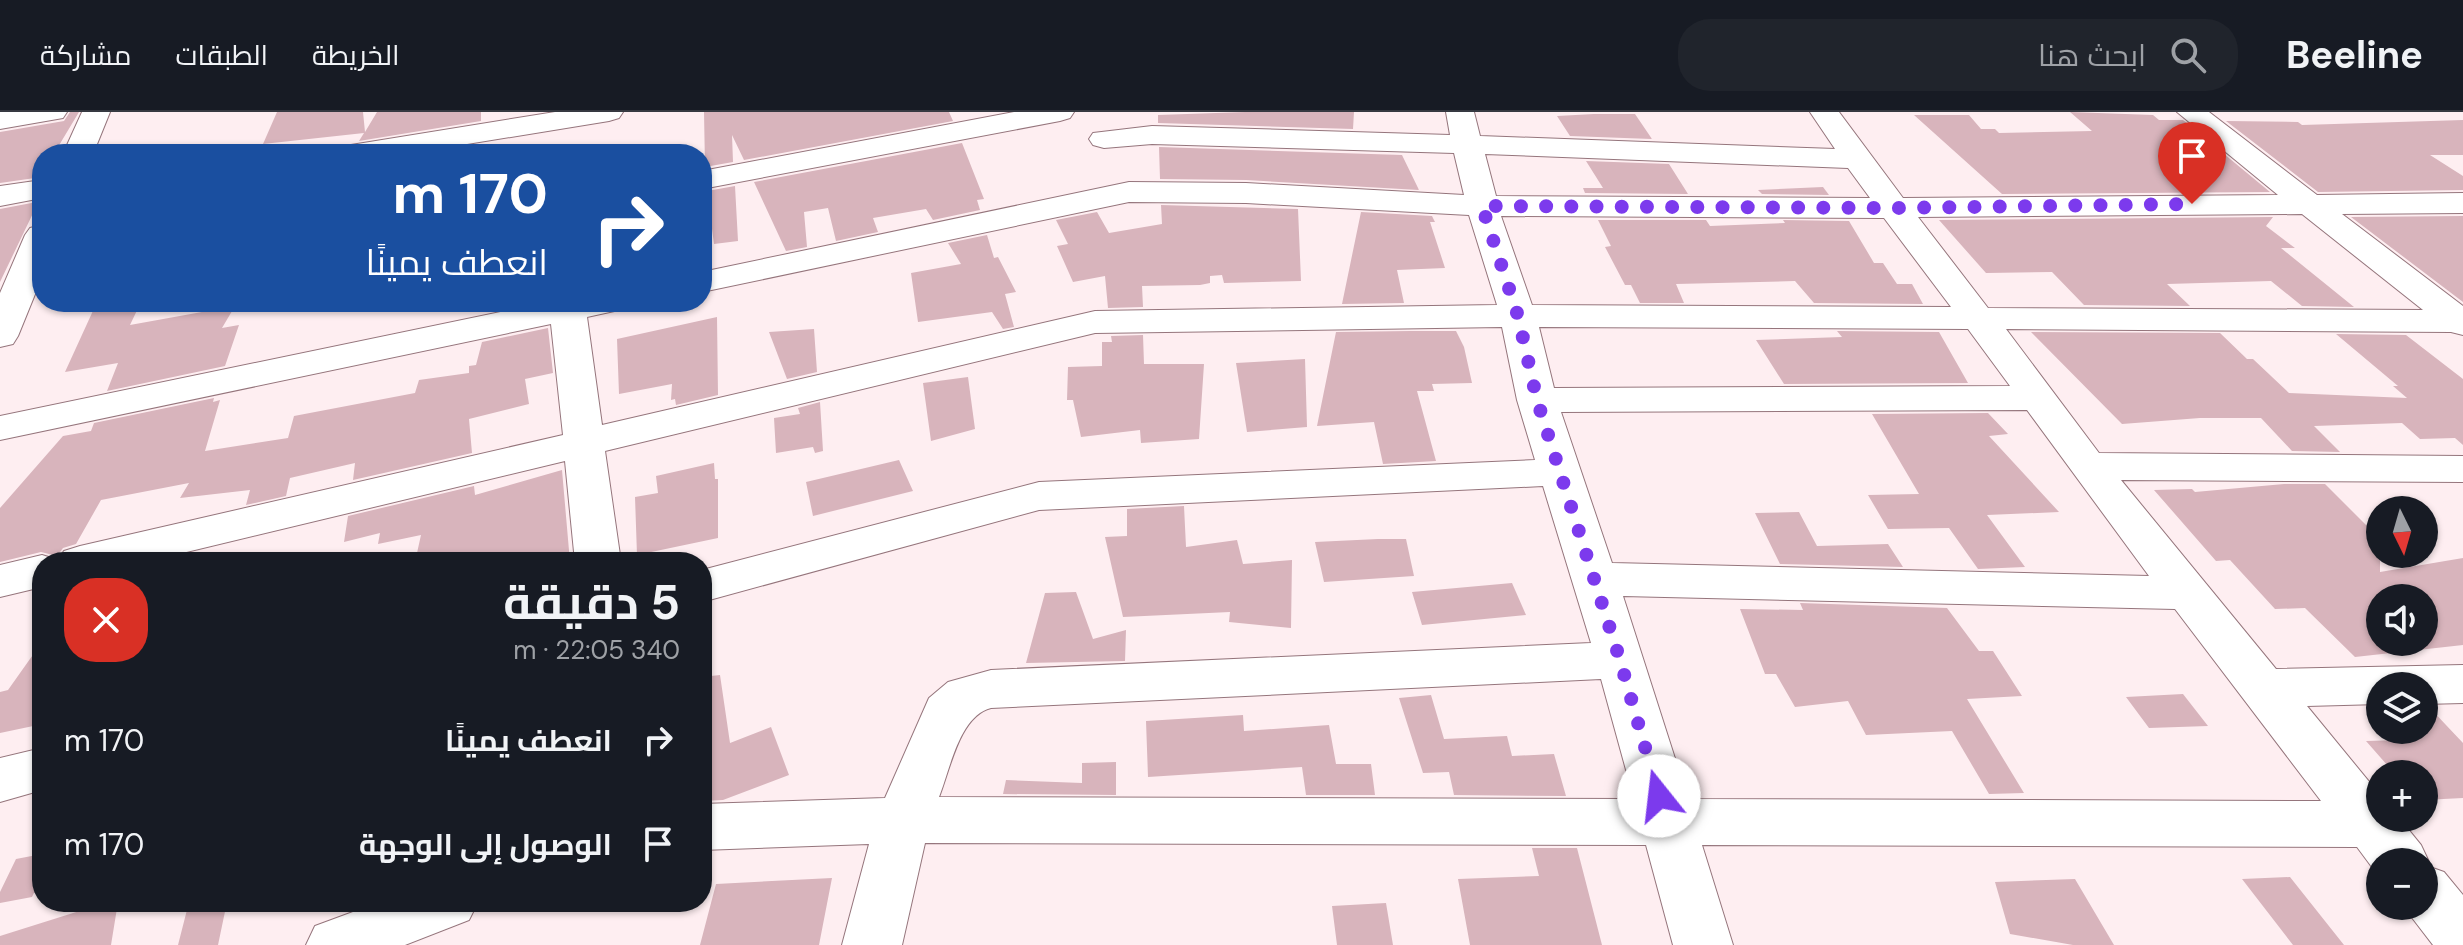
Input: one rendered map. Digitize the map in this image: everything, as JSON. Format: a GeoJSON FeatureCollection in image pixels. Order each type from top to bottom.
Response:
{"type":"FeatureCollection","features":[{"type":"Feature","properties":{"kind":"street"},"geometry":{"type":"LineString","coordinates":[[0,120],[53,112]]}},
{"type":"Feature","properties":{"kind":"street"},"geometry":{"type":"LineString","coordinates":[[404,144],[554,116],[609,112]]}},
{"type":"Feature","properties":{"kind":"street"},"geometry":{"type":"LineString","coordinates":[[712,178],[1060,112]]}},
{"type":"Feature","properties":{"kind":"street"},"geometry":{"type":"LineString","coordinates":[[1079,112],[1104,139],[1129,192]]}},
{"type":"Feature","properties":{"kind":"street"},"geometry":{"type":"LineString","coordinates":[[1824,112],[2087,466],[2385,843]]}},
{"type":"Feature","properties":{"kind":"street"},"geometry":{"type":"LineString","coordinates":[[2191,112],[2462,322]]}},
{"type":"Feature","properties":{"kind":"street"},"geometry":{"type":"LineString","coordinates":[[84,144],[103,114]]}},
{"type":"Feature","properties":{"kind":"street"},"geometry":{"type":"LineString","coordinates":[[554,116],[555,144]]}},
{"type":"Feature","properties":{"kind":"street"},"geometry":{"type":"LineString","coordinates":[[1104,139],[1464,127],[1856,159]]}},
{"type":"Feature","properties":{"kind":"street"},"geometry":{"type":"LineString","coordinates":[[1464,127],[1482,206],[1518,316],[1537,400],[1620,660],[1703,945]]}},
{"type":"Feature","properties":{"kind":"street"},"geometry":{"type":"LineString","coordinates":[[0,196],[32,191]]}},
{"type":"Feature","properties":{"kind":"street"},"geometry":{"type":"LineString","coordinates":[[712,280],[1129,192],[1246,193],[1482,206],[1893,208],[2463,203]]}},
{"type":"Feature","properties":{"kind":"street"},"geometry":{"type":"LineString","coordinates":[[16,303],[32,261]]}},
{"type":"Feature","properties":{"kind":"street"},"geometry":{"type":"LineString","coordinates":[[0,428],[539,312]]}},
{"type":"Feature","properties":{"kind":"street"},"geometry":{"type":"LineString","coordinates":[[568,312],[597,552]]}},
{"type":"Feature","properties":{"kind":"street"},"geometry":{"type":"LineString","coordinates":[[122,552],[1095,322],[1518,316],[2462,322]]}},
{"type":"Feature","properties":{"kind":"street"},"geometry":{"type":"LineString","coordinates":[[1537,400],[2039,398]]}},
{"type":"Feature","properties":{"kind":"street"},"geometry":{"type":"LineString","coordinates":[[2087,466],[2463,469]]}},
{"type":"Feature","properties":{"kind":"street"},"geometry":{"type":"LineString","coordinates":[[712,583],[1039,496],[1559,472]]}},
{"type":"Feature","properties":{"kind":"street"},"geometry":{"type":"LineString","coordinates":[[0,581],[32,573]]}},
{"type":"Feature","properties":{"kind":"street"},"geometry":{"type":"LineString","coordinates":[[1595,579],[2185,593]]}},
{"type":"Feature","properties":{"kind":"street"},"geometry":{"type":"LineString","coordinates":[[872,945],[903,820],[947,712],[966,695],[991,689],[1620,660]]}},
{"type":"Feature","properties":{"kind":"street"},"geometry":{"type":"LineString","coordinates":[[2262,688],[2463,684]]}},
{"type":"Feature","properties":{"kind":"street"},"geometry":{"type":"LineString","coordinates":[[0,780],[32,772]]}},
{"type":"Feature","properties":{"kind":"street"},"geometry":{"type":"LineString","coordinates":[[712,827],[903,820],[1667,823],[2385,843]]}},
{"type":"Feature","properties":{"kind":"street"},"geometry":{"type":"LineString","coordinates":[[2438,907],[2463,938]]}},
{"type":"Feature","properties":{"kind":"street"},"geometry":{"type":"LineString","coordinates":[[336,945],[423,912]]}},
{"type":"Feature","properties":{"kind":"building"},"geometry":{"type":"Polygon","coordinates":[[[70,112],[79,112],[60,144],[32,144],[32,178],[0,183],[0,132],[64,121],[70,112]]]}},
{"type":"Feature","properties":{"kind":"building"},"geometry":{"type":"Polygon","coordinates":[[[277,112],[363,112],[365,132],[377,112],[481,112],[481,121],[359,141],[364,133],[263,144],[277,112]]]}},
{"type":"Feature","properties":{"kind":"building"},"geometry":{"type":"Polygon","coordinates":[[[704,112],[949,112],[953,121],[744,160],[732,135],[733,162],[712,166],[712,144],[705,144],[704,112]]]}},
{"type":"Feature","properties":{"kind":"building"},"geometry":{"type":"Polygon","coordinates":[[[1354,112],[1353,129],[1158,123],[1158,115],[1354,112]]]}},
{"type":"Feature","properties":{"kind":"building"},"geometry":{"type":"Polygon","coordinates":[[[2070,112],[2153,115],[2159,120],[2183,120],[2270,192],[2002,194],[1914,115],[1969,115],[1981,129],[1995,129],[1999,133],[2092,131],[2070,112]]]}},
{"type":"Feature","properties":{"kind":"building"},"geometry":{"type":"Polygon","coordinates":[[[1635,114],[1652,139],[1570,136],[1557,116],[1635,114]]]}},
{"type":"Feature","properties":{"kind":"building"},"geometry":{"type":"Polygon","coordinates":[[[2463,120],[2463,155],[2430,155],[2463,176],[2463,190],[2318,192],[2226,121],[2298,122],[2302,125],[2463,120]]]}},
{"type":"Feature","properties":{"kind":"building"},"geometry":{"type":"Polygon","coordinates":[[[962,143],[984,199],[977,200],[980,210],[933,220],[926,209],[873,218],[878,232],[836,241],[828,208],[804,212],[807,247],[786,251],[754,182],[962,143]]]}},
{"type":"Feature","properties":{"kind":"building"},"geometry":{"type":"Polygon","coordinates":[[[1159,147],[1402,155],[1419,190],[1246,180],[1160,179],[1159,147]]]}},
{"type":"Feature","properties":{"kind":"building"},"geometry":{"type":"Polygon","coordinates":[[[1586,161],[1669,164],[1688,194],[1585,193],[1583,188],[1603,188],[1586,161]]]}},
{"type":"Feature","properties":{"kind":"building"},"geometry":{"type":"Polygon","coordinates":[[[735,186],[738,241],[714,244],[712,190],[735,186]]]}},
{"type":"Feature","properties":{"kind":"building"},"geometry":{"type":"Polygon","coordinates":[[[1823,187],[1829,195],[1762,194],[1758,190],[1823,187]]]}},
{"type":"Feature","properties":{"kind":"building"},"geometry":{"type":"Polygon","coordinates":[[[32,203],[32,215],[0,282],[0,209],[32,203]]]}},
{"type":"Feature","properties":{"kind":"building"},"geometry":{"type":"Polygon","coordinates":[[[1161,205],[1298,209],[1301,281],[1224,283],[1222,275],[1210,276],[1210,283],[1200,285],[1142,286],[1143,307],[1108,308],[1105,276],[1073,282],[1057,246],[1068,244],[1056,220],[1097,212],[1109,233],[1162,224],[1161,205]]]}},
{"type":"Feature","properties":{"kind":"building"},"geometry":{"type":"Polygon","coordinates":[[[1361,212],[1432,216],[1435,222],[1430,222],[1445,268],[1397,270],[1404,303],[1342,304],[1361,212]]]}},
{"type":"Feature","properties":{"kind":"building"},"geometry":{"type":"Polygon","coordinates":[[[2463,216],[2463,302],[2351,217],[2463,216]]]}},
{"type":"Feature","properties":{"kind":"building"},"geometry":{"type":"Polygon","coordinates":[[[2273,217],[2266,226],[2295,248],[2281,248],[2354,307],[2302,306],[2271,281],[2167,284],[2190,306],[2084,305],[2052,272],[1986,273],[1939,220],[2273,217]]]}},
{"type":"Feature","properties":{"kind":"building"},"geometry":{"type":"Polygon","coordinates":[[[1598,220],[1706,220],[1710,226],[1785,223],[1783,220],[1849,221],[1874,263],[1883,263],[1897,284],[1912,284],[1923,304],[1814,303],[1795,281],[1676,284],[1684,303],[1640,303],[1631,285],[1625,285],[1605,247],[1611,246],[1598,220]]]}},
{"type":"Feature","properties":{"kind":"building"},"geometry":{"type":"Polygon","coordinates":[[[987,235],[994,258],[998,257],[1016,292],[1005,294],[1014,327],[1003,329],[992,312],[918,322],[911,273],[961,264],[948,243],[987,235]]]}},
{"type":"Feature","properties":{"kind":"building"},"geometry":{"type":"Polygon","coordinates":[[[92,312],[136,312],[130,325],[202,312],[231,312],[222,328],[239,325],[225,366],[107,391],[118,363],[65,372],[92,312]]]}},
{"type":"Feature","properties":{"kind":"building"},"geometry":{"type":"Polygon","coordinates":[[[717,317],[718,395],[676,405],[675,399],[671,400],[672,384],[619,394],[617,339],[717,317]]]}},
{"type":"Feature","properties":{"kind":"building"},"geometry":{"type":"Polygon","coordinates":[[[548,328],[553,373],[525,379],[529,404],[469,419],[472,453],[353,480],[355,463],[290,478],[286,496],[246,505],[250,490],[180,498],[189,483],[101,500],[76,544],[60,552],[32,552],[0,562],[0,508],[63,436],[91,431],[94,423],[214,398],[213,402],[220,400],[205,451],[288,438],[294,416],[415,393],[419,380],[469,373],[469,366],[476,365],[482,342],[548,328]]]}},
{"type":"Feature","properties":{"kind":"building"},"geometry":{"type":"Polygon","coordinates":[[[814,329],[817,372],[787,379],[769,332],[814,329]]]}},
{"type":"Feature","properties":{"kind":"building"},"geometry":{"type":"Polygon","coordinates":[[[1456,331],[1464,347],[1472,383],[1432,384],[1434,391],[1417,391],[1436,461],[1383,464],[1374,422],[1317,426],[1336,332],[1456,331]]]}},
{"type":"Feature","properties":{"kind":"building"},"geometry":{"type":"Polygon","coordinates":[[[1837,331],[1939,332],[1968,383],[1784,384],[1756,340],[1842,337],[1837,331]]]}},
{"type":"Feature","properties":{"kind":"building"},"geometry":{"type":"Polygon","coordinates":[[[2031,332],[2220,333],[2289,393],[2407,398],[2393,386],[2398,386],[2336,334],[2406,335],[2463,379],[2463,445],[2455,438],[2420,439],[2402,423],[2314,426],[2340,452],[2292,451],[2261,418],[2200,418],[2122,424],[2031,332]]]}},
{"type":"Feature","properties":{"kind":"building"},"geometry":{"type":"Polygon","coordinates":[[[1143,335],[1144,364],[1204,364],[1199,439],[1141,443],[1140,430],[1081,437],[1073,400],[1067,400],[1068,367],[1102,366],[1102,342],[1112,342],[1111,336],[1143,335]]]}},
{"type":"Feature","properties":{"kind":"building"},"geometry":{"type":"Polygon","coordinates":[[[1305,359],[1307,427],[1247,432],[1236,363],[1305,359]]]}},
{"type":"Feature","properties":{"kind":"building"},"geometry":{"type":"Polygon","coordinates":[[[968,377],[975,429],[931,441],[923,383],[968,377]]]}},
{"type":"Feature","properties":{"kind":"building"},"geometry":{"type":"Polygon","coordinates":[[[820,402],[823,451],[815,453],[813,447],[776,453],[774,418],[800,414],[798,408],[820,402]]]}},
{"type":"Feature","properties":{"kind":"building"},"geometry":{"type":"Polygon","coordinates":[[[1988,413],[2008,434],[1989,436],[2059,512],[1987,515],[2025,567],[1978,569],[1949,528],[1888,529],[1868,495],[1919,494],[1872,414],[1988,413]]]}},
{"type":"Feature","properties":{"kind":"building"},"geometry":{"type":"Polygon","coordinates":[[[899,460],[913,491],[813,516],[806,482],[899,460]]]}},
{"type":"Feature","properties":{"kind":"building"},"geometry":{"type":"Polygon","coordinates":[[[714,463],[715,479],[718,479],[718,538],[651,552],[637,552],[635,497],[658,493],[656,476],[714,463]]]}},
{"type":"Feature","properties":{"kind":"building"},"geometry":{"type":"Polygon","coordinates":[[[562,470],[569,552],[417,552],[421,535],[378,544],[380,533],[344,542],[348,516],[474,486],[475,495],[562,470]]]}},
{"type":"Feature","properties":{"kind":"building"},"geometry":{"type":"Polygon","coordinates":[[[2284,484],[2325,484],[2366,525],[2366,568],[2380,568],[2380,572],[2438,568],[2438,562],[2463,558],[2463,645],[2438,648],[2438,584],[2366,584],[2366,656],[2355,657],[2305,608],[2275,609],[2230,560],[2216,561],[2154,490],[2192,489],[2195,492],[2284,484]]]}},
{"type":"Feature","properties":{"kind":"building"},"geometry":{"type":"Polygon","coordinates":[[[1184,506],[1186,547],[1237,540],[1243,564],[1292,560],[1291,628],[1229,622],[1230,612],[1123,617],[1105,537],[1127,536],[1127,509],[1184,506]]]}},
{"type":"Feature","properties":{"kind":"building"},"geometry":{"type":"Polygon","coordinates":[[[1799,512],[1817,546],[1888,544],[1903,567],[1780,564],[1755,513],[1799,512]]]}},
{"type":"Feature","properties":{"kind":"building"},"geometry":{"type":"Polygon","coordinates":[[[1406,539],[1414,576],[1324,582],[1315,542],[1406,539]]]}},
{"type":"Feature","properties":{"kind":"building"},"geometry":{"type":"Polygon","coordinates":[[[1512,583],[1526,615],[1422,625],[1412,592],[1512,583]]]}},
{"type":"Feature","properties":{"kind":"building"},"geometry":{"type":"Polygon","coordinates":[[[1076,592],[1093,639],[1126,630],[1125,661],[1026,663],[1045,593],[1076,592]]]}},
{"type":"Feature","properties":{"kind":"building"},"geometry":{"type":"Polygon","coordinates":[[[1800,603],[1947,608],[1979,651],[1993,651],[2022,696],[1967,699],[2024,793],[1989,794],[1952,731],[1866,735],[1848,701],[1795,707],[1776,674],[1765,674],[1740,609],[1803,610],[1800,603]]]}},
{"type":"Feature","properties":{"kind":"building"},"geometry":{"type":"Polygon","coordinates":[[[32,656],[32,726],[0,733],[0,692],[8,690],[32,656]]]}},
{"type":"Feature","properties":{"kind":"building"},"geometry":{"type":"Polygon","coordinates":[[[720,675],[730,743],[771,727],[789,775],[723,800],[712,801],[712,676],[720,675]]]}},
{"type":"Feature","properties":{"kind":"building"},"geometry":{"type":"Polygon","coordinates":[[[2183,694],[2208,726],[2149,728],[2126,697],[2183,694]]]}},
{"type":"Feature","properties":{"kind":"building"},"geometry":{"type":"Polygon","coordinates":[[[1431,695],[1444,739],[1507,736],[1512,756],[1554,754],[1566,796],[1454,795],[1449,772],[1423,773],[1399,698],[1431,695]]]}},
{"type":"Feature","properties":{"kind":"building"},"geometry":{"type":"Polygon","coordinates":[[[1243,715],[1244,731],[1329,725],[1336,764],[1371,764],[1375,795],[1306,795],[1302,767],[1148,777],[1146,721],[1243,715]]]}},
{"type":"Feature","properties":{"kind":"building"},"geometry":{"type":"Polygon","coordinates":[[[2438,717],[2463,743],[2463,798],[2438,799],[2438,760],[2383,760],[2369,744],[2438,744],[2438,717]]]}},
{"type":"Feature","properties":{"kind":"building"},"geometry":{"type":"Polygon","coordinates":[[[1116,762],[1116,795],[1003,794],[1006,780],[1082,783],[1082,763],[1116,762]]]}},
{"type":"Feature","properties":{"kind":"building"},"geometry":{"type":"Polygon","coordinates":[[[1532,848],[1577,848],[1602,945],[1470,945],[1458,879],[1539,876],[1532,848]]]}},
{"type":"Feature","properties":{"kind":"building"},"geometry":{"type":"Polygon","coordinates":[[[32,856],[32,897],[0,903],[0,892],[16,859],[32,856]]]}},
{"type":"Feature","properties":{"kind":"building"},"geometry":{"type":"Polygon","coordinates":[[[2290,877],[2344,945],[2293,945],[2242,879],[2290,877]]]}},
{"type":"Feature","properties":{"kind":"building"},"geometry":{"type":"Polygon","coordinates":[[[832,878],[819,945],[700,945],[709,912],[712,912],[716,884],[832,878]]]}},
{"type":"Feature","properties":{"kind":"building"},"geometry":{"type":"Polygon","coordinates":[[[2075,879],[2114,945],[2073,945],[2010,934],[1995,882],[2075,879]]]}},
{"type":"Feature","properties":{"kind":"building"},"geometry":{"type":"Polygon","coordinates":[[[1386,903],[1393,945],[1337,945],[1332,906],[1386,903]]]}},
{"type":"Feature","properties":{"kind":"building"},"geometry":{"type":"Polygon","coordinates":[[[76,912],[116,912],[111,945],[0,945],[0,936],[76,912]]]}},
{"type":"Feature","properties":{"kind":"building"},"geometry":{"type":"Polygon","coordinates":[[[186,912],[225,912],[218,945],[178,945],[186,912]]]}},
{"type":"Feature","properties":{"kind":"route"},"geometry":{"type":"LineString","coordinates":[[1659,796],[1620,660],[1537,400],[1518,316],[1482,206],[1893,208],[2192,204]]}}]}
